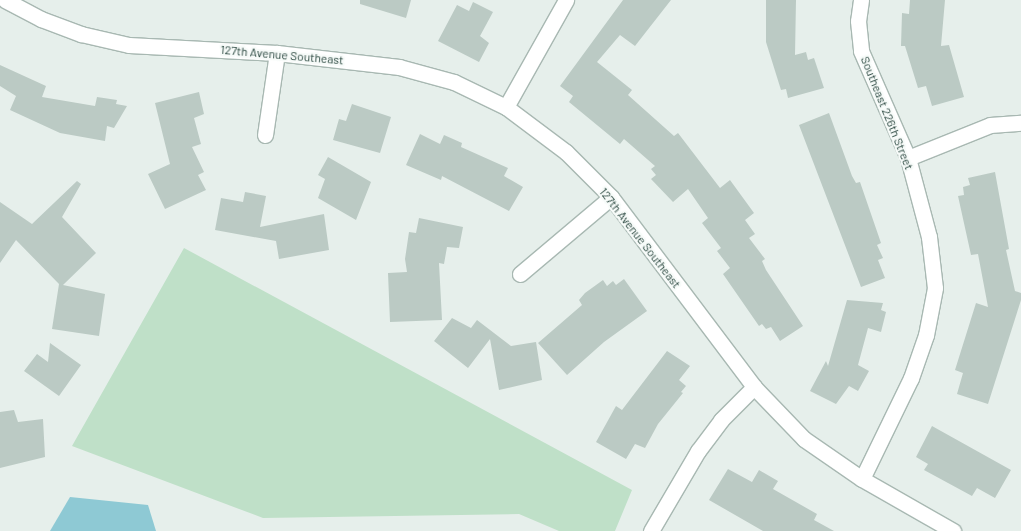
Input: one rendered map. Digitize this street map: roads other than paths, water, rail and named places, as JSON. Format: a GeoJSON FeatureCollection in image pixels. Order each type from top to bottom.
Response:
{"type":"FeatureCollection","features":[{"type":"Feature","properties":{"kind":"street","name":"127th Avenue Southeast"},"geometry":{"type":"LineString","coordinates":[[5,0],[41,20],[81,34],[129,45],[277,53],[399,67],[454,82],[506,107],[566,152],[611,197],[754,387],[804,439],[862,479],[953,531]]}},
{"type":"Feature","properties":{"kind":"street"},"geometry":{"type":"LineString","coordinates":[[506,107],[566,0]]}},
{"type":"Feature","properties":{"kind":"street","name":"Southeast 226th Street"},"geometry":{"type":"LineString","coordinates":[[861,0],[858,21],[861,51],[908,158],[929,238],[935,288],[926,335],[911,378],[862,479]]}},
{"type":"Feature","properties":{"kind":"street"},"geometry":{"type":"LineString","coordinates":[[265,135],[277,53]]}},
{"type":"Feature","properties":{"kind":"street"},"geometry":{"type":"LineString","coordinates":[[908,158],[990,125],[1021,123]]}},
{"type":"Feature","properties":{"kind":"street"},"geometry":{"type":"LineString","coordinates":[[520,274],[611,197]]}},
{"type":"Feature","properties":{"kind":"street"},"geometry":{"type":"LineString","coordinates":[[651,531],[698,451],[721,420],[754,387]]}},
{"type":"Feature","properties":{"kind":"water"},"geometry":{"type":"Polygon","coordinates":[[[70,497],[148,505],[156,531],[50,531],[70,497]]]}}]}
